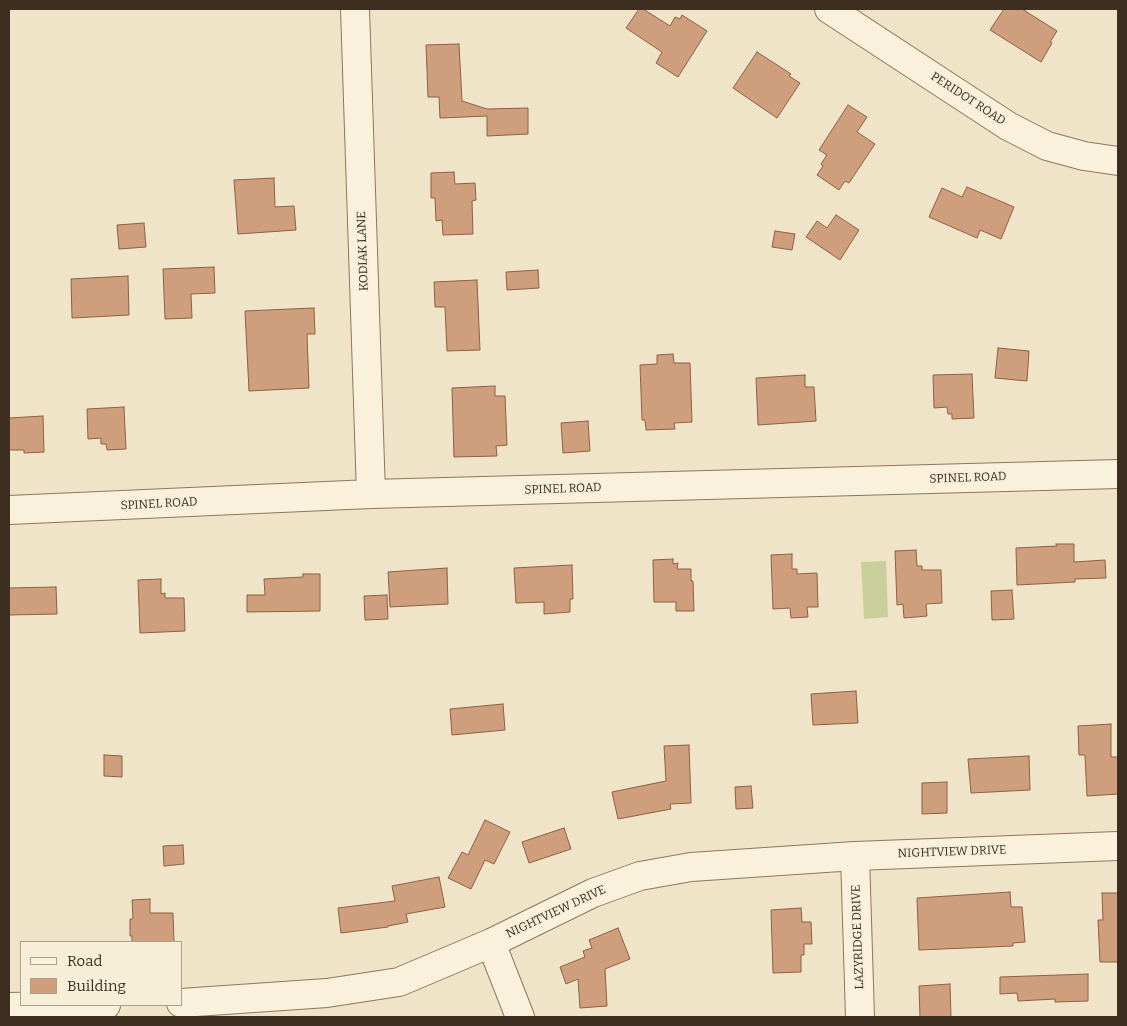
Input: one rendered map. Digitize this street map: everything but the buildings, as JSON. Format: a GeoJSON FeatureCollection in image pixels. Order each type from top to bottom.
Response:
{"type":"FeatureCollection","features":[{"type":"Feature","properties":{"kind":"street","name":"KODIAK LANE"},"geometry":{"type":"LineString","coordinates":[[355,9],[371,494]]}},
{"type":"Feature","properties":{"kind":"street","name":"PERIDOT ROAD"},"geometry":{"type":"LineString","coordinates":[[829,9],[1008,126],[1046,146],[1084,156],[1118,161]]}},
{"type":"Feature","properties":{"kind":"street","name":"SPINEL ROAD"},"geometry":{"type":"LineString","coordinates":[[9,510],[371,494],[1118,474]]}},
{"type":"Feature","properties":{"kind":"street","name":"NIGHTVIEW DRIVE"},"geometry":{"type":"LineString","coordinates":[[186,1008],[327,993],[400,982],[490,943],[593,893],[640,876],[691,867],[855,856],[1118,846]]}},
{"type":"Feature","properties":{"kind":"street","name":"LAZYRIDGE DRIVE"},"geometry":{"type":"LineString","coordinates":[[855,856],[860,1017]]}},
{"type":"Feature","properties":{"kind":"street"},"geometry":{"type":"LineString","coordinates":[[490,943],[520,1017]]}},
{"type":"Feature","properties":{"kind":"street"},"geometry":{"type":"LineString","coordinates":[[9,1007],[58,1006]]}},
{"type":"Feature","properties":{"kind":"green space"},"geometry":{"type":"Polygon","coordinates":[[[886,561],[888,617],[864,619],[861,562],[886,561]]]}}]}
